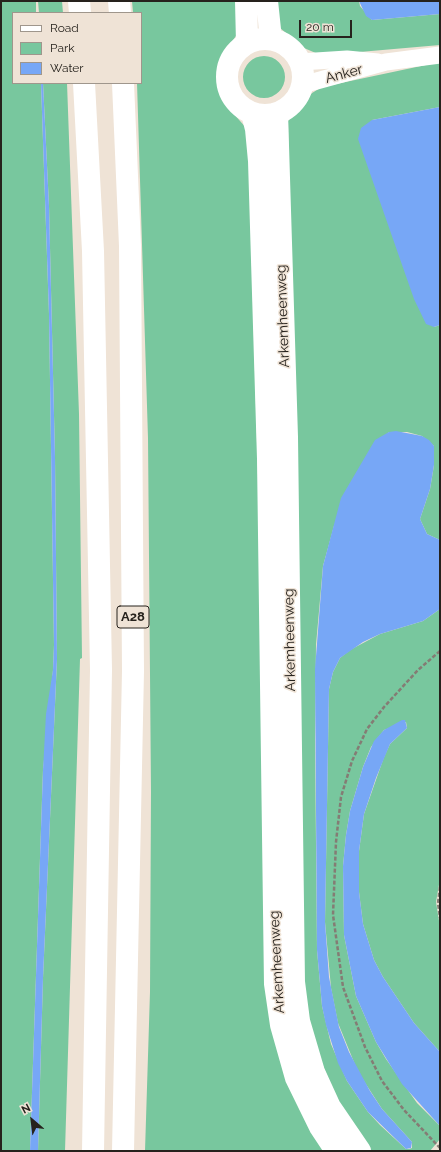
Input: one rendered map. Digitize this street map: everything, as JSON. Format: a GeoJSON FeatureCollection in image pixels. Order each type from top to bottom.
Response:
{"type":"FeatureCollection","features":[{"type":"Feature","properties":{"kind":"main road"},"geometry":{"type":"LineString","coordinates":[[79,1],[80,12]]}},
{"type":"Feature","properties":{"kind":"main road"},"geometry":{"type":"LineString","coordinates":[[119,1],[120,12]]}},
{"type":"Feature","properties":{"kind":"main road"},"geometry":{"type":"LineString","coordinates":[[246,1],[247,43]]}},
{"type":"Feature","properties":{"kind":"main road"},"geometry":{"type":"LineString","coordinates":[[267,1],[271,39]]}},
{"type":"Feature","properties":{"kind":"main road"},"geometry":{"type":"LineString","coordinates":[[259,39],[271,39],[289,47],[300,62],[303,73],[302,85],[293,102],[286,109],[277,113],[264,115],[252,113],[241,106],[232,97],[228,85],[227,73],[230,61],[237,50],[247,43],[259,39]]}},
{"type":"Feature","properties":{"kind":"main road","name":"A28"},"geometry":{"type":"LineString","coordinates":[[84,84],[93,251],[101,670],[93,1151]]}},
{"type":"Feature","properties":{"kind":"main road","name":"A28"},"geometry":{"type":"LineString","coordinates":[[123,84],[130,246],[133,663],[123,1151]]}},
{"type":"Feature","properties":{"kind":"main road","name":"Arkemheenweg"},"geometry":{"type":"LineString","coordinates":[[252,113],[256,129],[259,161],[266,380],[275,984],[282,1033],[296,1078],[314,1116],[336,1151]]}},
{"type":"Feature","properties":{"kind":"main road","name":"Arkemheenweg"},"geometry":{"type":"LineString","coordinates":[[277,113],[287,444],[294,982],[299,1021],[314,1072],[330,1107],[360,1151]]}},
{"type":"Feature","properties":{"kind":"street","name":"Anker"},"geometry":{"type":"LineString","coordinates":[[302,85],[386,62],[440,55]]}},
{"type":"Feature","properties":{"kind":"street","name":"Anker"},"geometry":{"type":"LineString","coordinates":[[300,62],[348,59],[386,62]]}},
{"type":"Feature","properties":{"kind":"path"},"geometry":{"type":"LineString","coordinates":[[436,1151],[440,1147],[404,1110],[382,1081],[366,1047],[343,987],[333,915],[336,842],[341,797],[352,761],[367,729],[384,707],[418,670],[440,651]]}},
{"type":"Feature","properties":{"kind":"path"},"geometry":{"type":"LineString","coordinates":[[440,887],[438,903],[440,918]]}},
{"type":"Feature","properties":{"kind":"green space"},"geometry":{"type":"Polygon","coordinates":[[[1,1],[36,1],[36,12],[12,12],[12,84],[41,84],[49,314],[54,645],[43,770],[30,1151],[1,1151],[1,1]]]}},
{"type":"Feature","properties":{"kind":"green space"},"geometry":{"type":"Polygon","coordinates":[[[38,1],[62,1],[63,12],[39,12],[38,1]]]}},
{"type":"Feature","properties":{"kind":"green space"},"geometry":{"type":"Polygon","coordinates":[[[132,1],[240,1],[240,30],[223,55],[219,65],[218,85],[225,104],[248,130],[265,721],[329,1151],[145,1151],[150,992],[151,792],[148,438],[137,84],[142,84],[142,12],[133,12],[132,1]]]}},
{"type":"Feature","properties":{"kind":"green space"},"geometry":{"type":"Polygon","coordinates":[[[274,1],[359,1],[360,6],[372,20],[440,14],[440,45],[325,55],[318,54],[304,48],[280,28],[274,1]]]}},
{"type":"Feature","properties":{"kind":"green space"},"geometry":{"type":"Polygon","coordinates":[[[264,56],[279,62],[285,77],[279,92],[264,98],[249,92],[243,77],[249,62],[264,56]]]}},
{"type":"Feature","properties":{"kind":"green space"},"geometry":{"type":"Polygon","coordinates":[[[440,62],[440,107],[372,120],[434,327],[440,325],[440,540],[427,534],[420,519],[430,489],[434,465],[434,446],[422,436],[407,432],[389,432],[334,526],[323,566],[316,645],[315,739],[317,950],[322,1006],[331,1044],[347,1081],[368,1112],[406,1149],[409,1149],[412,1148],[412,1142],[382,1109],[358,1072],[338,1023],[331,988],[325,922],[329,689],[333,672],[340,658],[350,650],[380,634],[423,621],[440,609],[440,879],[436,902],[440,927],[440,1052],[414,1023],[383,977],[374,960],[363,924],[359,892],[359,851],[364,814],[384,757],[390,744],[407,728],[406,722],[384,730],[371,747],[363,767],[350,811],[343,866],[344,935],[356,996],[376,1042],[386,1059],[417,1103],[440,1126],[440,1139],[430,1151],[367,1151],[348,1126],[304,1020],[288,121],[312,93],[322,87],[440,62]]]}},
{"type":"Feature","properties":{"kind":"green space"},"geometry":{"type":"Polygon","coordinates":[[[43,84],[67,84],[79,414],[82,658],[80,659],[65,1151],[38,1151],[43,978],[57,659],[55,457],[49,206],[43,84]]]}},
{"type":"Feature","properties":{"kind":"water"},"geometry":{"type":"Polygon","coordinates":[[[359,1],[440,1],[440,14],[372,20],[366,16],[359,1]]]}},
{"type":"Feature","properties":{"kind":"water"},"geometry":{"type":"Polygon","coordinates":[[[41,84],[43,84],[49,206],[55,457],[57,659],[43,978],[38,1151],[30,1151],[43,770],[46,714],[53,670],[54,645],[49,314],[41,84]]]}},
{"type":"Feature","properties":{"kind":"water"},"geometry":{"type":"Polygon","coordinates":[[[440,107],[440,325],[434,327],[426,324],[414,299],[358,139],[361,128],[372,120],[440,107]]]}},
{"type":"Feature","properties":{"kind":"water"},"geometry":{"type":"Polygon","coordinates":[[[396,431],[422,436],[429,440],[434,446],[434,465],[430,489],[420,519],[427,534],[440,540],[440,609],[423,621],[380,634],[363,642],[340,658],[333,672],[329,689],[325,922],[329,977],[339,1027],[349,1052],[370,1091],[382,1109],[412,1142],[411,1148],[406,1149],[368,1112],[347,1081],[338,1063],[326,1025],[322,1006],[317,950],[315,669],[323,566],[341,498],[375,440],[389,432],[396,431]]]}},
{"type":"Feature","properties":{"kind":"water"},"geometry":{"type":"Polygon","coordinates":[[[402,720],[405,720],[407,728],[390,744],[376,778],[364,814],[359,851],[359,892],[363,924],[374,960],[383,977],[414,1023],[440,1052],[440,1126],[402,1084],[376,1042],[356,996],[344,935],[343,866],[350,811],[363,767],[374,741],[384,730],[402,720]]]}}]}
